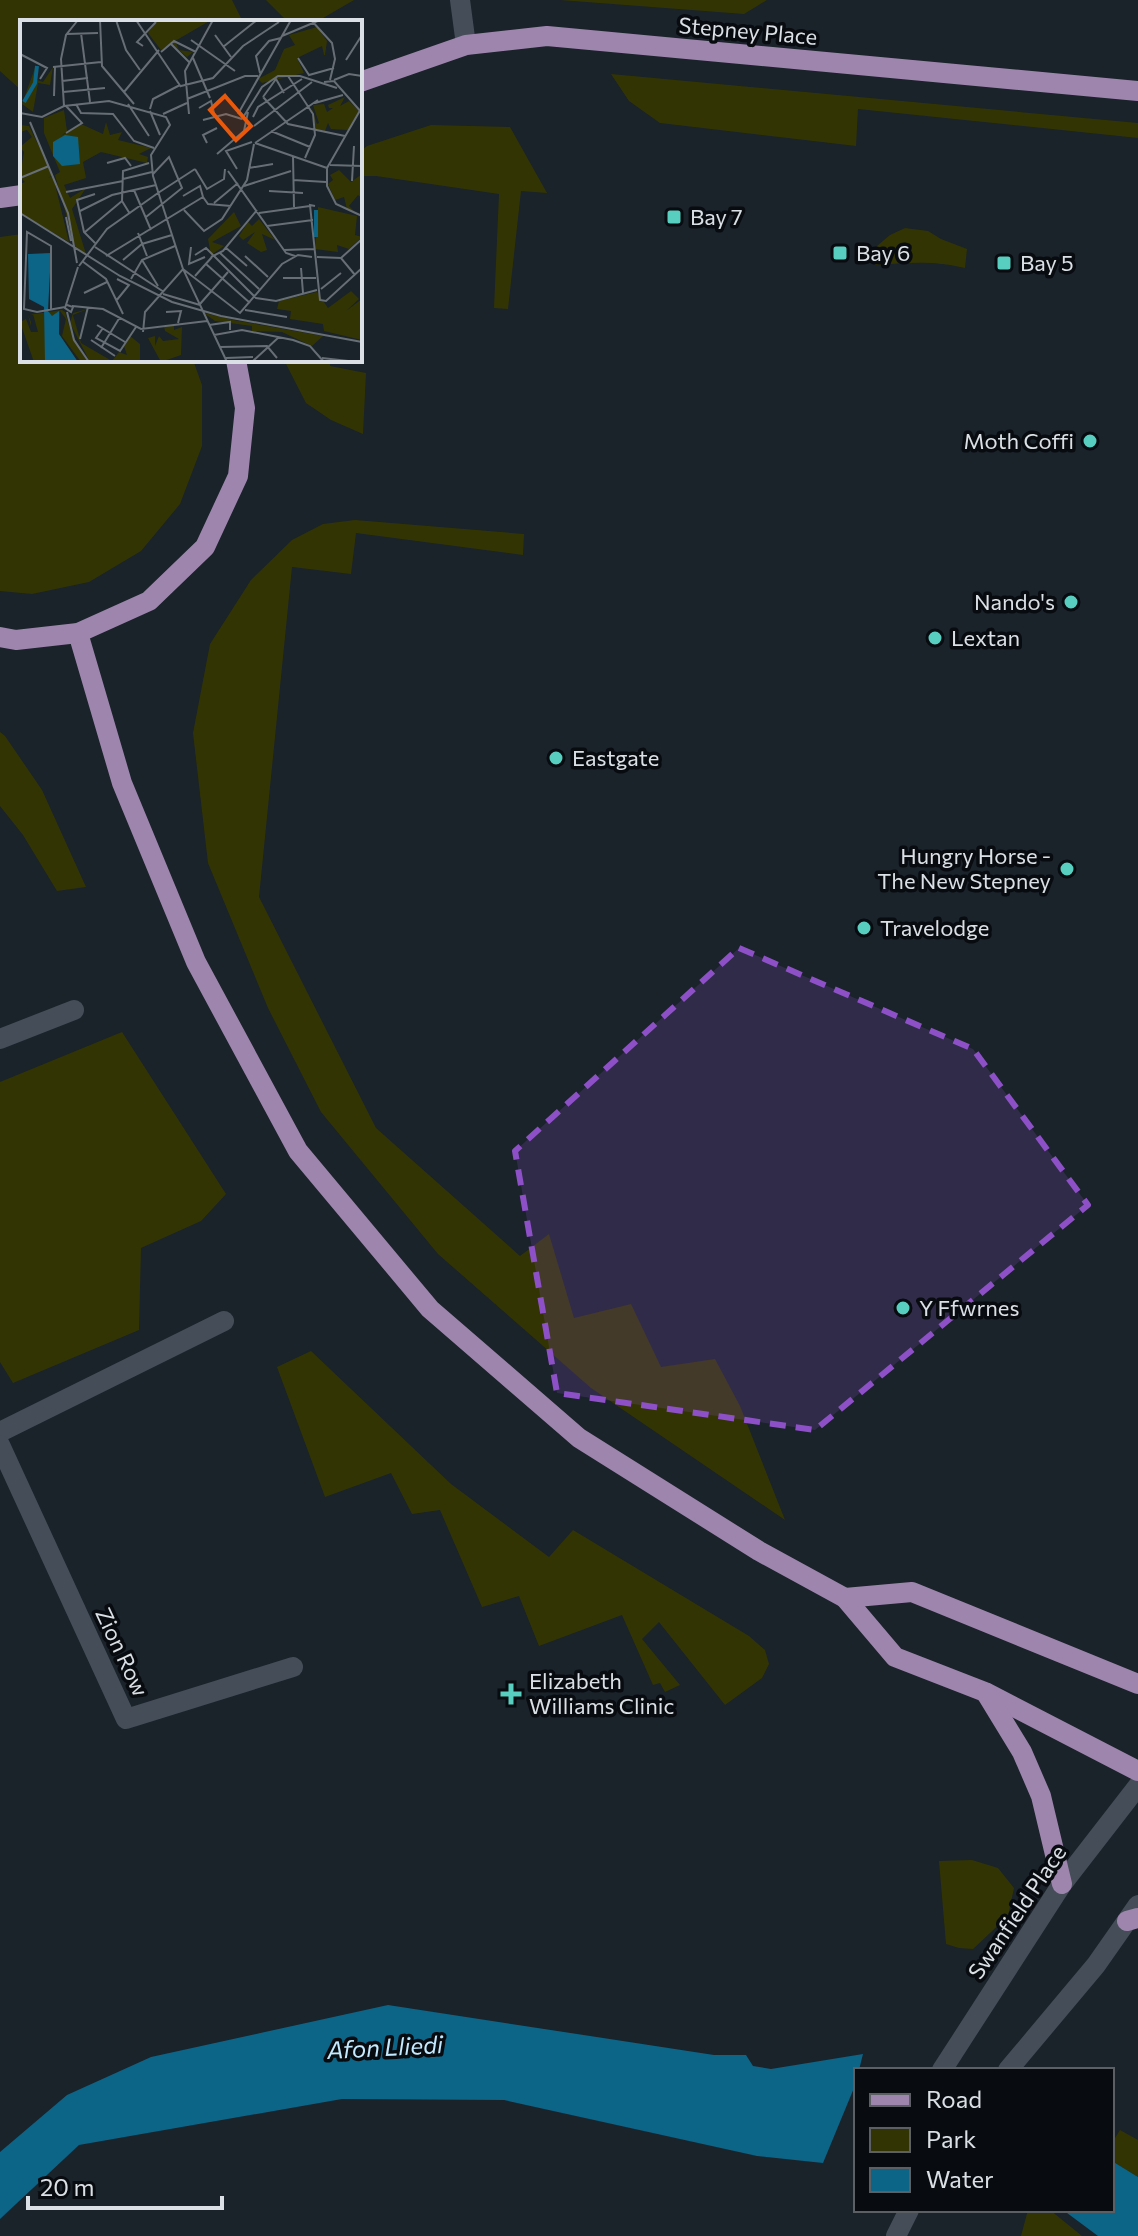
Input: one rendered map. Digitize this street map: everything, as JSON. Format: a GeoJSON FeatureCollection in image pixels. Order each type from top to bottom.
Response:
{"type":"FeatureCollection","features":[{"type":"Feature","properties":{"kind":"main road","name":"Stepney Place"},"geometry":{"type":"LineString","coordinates":[[362,81],[466,45],[547,36],[1138,91]]}},
{"type":"Feature","properties":{"kind":"main road"},"geometry":{"type":"LineString","coordinates":[[0,198],[20,195]]}},
{"type":"Feature","properties":{"kind":"main road"},"geometry":{"type":"LineString","coordinates":[[0,637],[16,640],[78,633],[149,601],[205,547],[238,476],[245,408],[236,362]]}},
{"type":"Feature","properties":{"kind":"main road"},"geometry":{"type":"LineString","coordinates":[[78,633],[122,783],[190,948],[298,1151],[430,1309],[579,1438],[759,1551],[845,1598],[895,1657],[985,1692],[1138,1771]]}},
{"type":"Feature","properties":{"kind":"main road"},"geometry":{"type":"LineString","coordinates":[[845,1598],[912,1592],[1138,1684]]}},
{"type":"Feature","properties":{"kind":"main road"},"geometry":{"type":"LineString","coordinates":[[985,1692],[1022,1752],[1041,1796],[1062,1884]]}},
{"type":"Feature","properties":{"kind":"street"},"geometry":{"type":"LineString","coordinates":[[460,0],[466,45]]}},
{"type":"Feature","properties":{"kind":"street"},"geometry":{"type":"LineString","coordinates":[[0,1039],[74,1010]]}},
{"type":"Feature","properties":{"kind":"street"},"geometry":{"type":"LineString","coordinates":[[0,1432],[224,1321]]}},
{"type":"Feature","properties":{"kind":"street","name":"Zion Row"},"geometry":{"type":"LineString","coordinates":[[0,1445],[126,1719],[293,1667]]}},
{"type":"Feature","properties":{"kind":"street","name":"Swanfield Place"},"geometry":{"type":"LineString","coordinates":[[943,2068],[1062,1884],[1138,1786]]}},
{"type":"Feature","properties":{"kind":"street"},"geometry":{"type":"LineString","coordinates":[[1010,2068],[1134,1915]]}},
{"type":"Feature","properties":{"kind":"street"},"geometry":{"type":"LineString","coordinates":[[896,2236],[908,2212]]}},
{"type":"Feature","properties":{"kind":"highlighted area"},"geometry":{"type":"Polygon","coordinates":[[[739,948],[973,1049],[1088,1205],[815,1430],[557,1393],[515,1151],[739,948]]]}},
{"type":"Feature","properties":{"kind":"green space"},"geometry":{"type":"Polygon","coordinates":[[[0,0],[232,0],[242,20],[20,20],[20,89],[0,71],[0,0]]]}},
{"type":"Feature","properties":{"kind":"green space"},"geometry":{"type":"Polygon","coordinates":[[[266,0],[354,0],[323,18],[286,20],[266,0]]]}},
{"type":"Feature","properties":{"kind":"green space"},"geometry":{"type":"Polygon","coordinates":[[[560,0],[767,0],[744,14],[560,0]]]}},
{"type":"Feature","properties":{"kind":"green space"},"geometry":{"type":"Polygon","coordinates":[[[611,74],[1138,123],[1138,138],[858,109],[856,146],[660,123],[629,101],[611,74]]]}},
{"type":"Feature","properties":{"kind":"green space"},"geometry":{"type":"Polygon","coordinates":[[[431,125],[510,127],[547,193],[521,191],[508,309],[494,308],[499,194],[362,176],[362,150],[431,125]]]}},
{"type":"Feature","properties":{"kind":"green space"},"geometry":{"type":"Polygon","coordinates":[[[905,228],[928,231],[967,249],[965,268],[930,263],[875,265],[877,246],[905,228]]]}},
{"type":"Feature","properties":{"kind":"green space"},"geometry":{"type":"Polygon","coordinates":[[[20,234],[20,362],[194,362],[202,385],[202,446],[180,504],[141,551],[89,582],[32,594],[0,591],[0,237],[20,234]]]}},
{"type":"Feature","properties":{"kind":"green space"},"geometry":{"type":"Polygon","coordinates":[[[285,362],[330,362],[330,366],[366,373],[363,434],[331,420],[306,403],[285,362]]]}},
{"type":"Feature","properties":{"kind":"green space"},"geometry":{"type":"Polygon","coordinates":[[[355,520],[524,534],[523,555],[356,533],[351,574],[292,567],[259,897],[376,1128],[520,1256],[549,1234],[574,1318],[631,1304],[661,1367],[715,1359],[740,1406],[785,1520],[591,1388],[438,1254],[321,1112],[268,1008],[208,863],[193,733],[210,644],[251,580],[292,540],[323,524],[355,520]]]}},
{"type":"Feature","properties":{"kind":"green space"},"geometry":{"type":"Polygon","coordinates":[[[0,732],[42,790],[86,887],[57,891],[23,835],[0,806],[0,732]]]}},
{"type":"Feature","properties":{"kind":"green space"},"geometry":{"type":"Polygon","coordinates":[[[122,1032],[226,1194],[201,1221],[141,1248],[139,1330],[13,1383],[0,1362],[0,1082],[122,1032]]]}},
{"type":"Feature","properties":{"kind":"green space"},"geometry":{"type":"Polygon","coordinates":[[[311,1351],[451,1484],[549,1557],[573,1530],[749,1636],[765,1650],[769,1664],[762,1678],[725,1705],[659,1622],[642,1639],[680,1685],[665,1692],[660,1683],[653,1685],[622,1615],[539,1646],[519,1596],[482,1607],[440,1510],[412,1514],[391,1473],[325,1497],[277,1367],[311,1351]]]}},
{"type":"Feature","properties":{"kind":"green space"},"geometry":{"type":"Polygon","coordinates":[[[972,1860],[998,1868],[1014,1888],[1008,1916],[973,1949],[946,1944],[939,1861],[972,1860]]]}},
{"type":"Feature","properties":{"kind":"green space"},"geometry":{"type":"Polygon","coordinates":[[[1120,2130],[1138,2140],[1138,2177],[1114,2162],[1114,2140],[1120,2130]]]}},
{"type":"Feature","properties":{"kind":"green space"},"geometry":{"type":"Polygon","coordinates":[[[1027,2212],[1052,2212],[1082,2236],[1021,2236],[1027,2212]]]}},
{"type":"Feature","properties":{"kind":"water","name":"Afon Lliedi"},"geometry":{"type":"Polygon","coordinates":[[[388,2005],[714,2055],[746,2055],[753,2066],[771,2069],[863,2054],[860,2068],[854,2068],[854,2088],[823,2163],[757,2156],[504,2100],[342,2099],[79,2145],[0,2219],[0,2152],[67,2095],[151,2057],[388,2005]]]}},
{"type":"Feature","properties":{"kind":"water"},"geometry":{"type":"Polygon","coordinates":[[[1114,2162],[1138,2177],[1138,2236],[1098,2236],[1066,2212],[1114,2212],[1114,2162]]]}},
{"type":"Feature","properties":{"kind":"place","name":"Bay 7"},"geometry":{"type":"Point","coordinates":[674,217]}},
{"type":"Feature","properties":{"kind":"place","name":"Bay 6"},"geometry":{"type":"Point","coordinates":[840,253]}},
{"type":"Feature","properties":{"kind":"place","name":"Bay 5"},"geometry":{"type":"Point","coordinates":[1004,263]}},
{"type":"Feature","properties":{"kind":"place","name":"Moth Coffi"},"geometry":{"type":"Point","coordinates":[1090,441]}},
{"type":"Feature","properties":{"kind":"place","name":"Nando's"},"geometry":{"type":"Point","coordinates":[1071,602]}},
{"type":"Feature","properties":{"kind":"place","name":"Lextan"},"geometry":{"type":"Point","coordinates":[935,638]}},
{"type":"Feature","properties":{"kind":"place","name":"Eastgate"},"geometry":{"type":"Point","coordinates":[556,758]}},
{"type":"Feature","properties":{"kind":"place","name":"Hungry Horse - The New Stepney"},"geometry":{"type":"Point","coordinates":[1067,869]}},
{"type":"Feature","properties":{"kind":"place","name":"Travelodge"},"geometry":{"type":"Point","coordinates":[864,928]}},
{"type":"Feature","properties":{"kind":"place","name":"Y Ffwrnes"},"geometry":{"type":"Point","coordinates":[903,1308]}},
{"type":"Feature","properties":{"kind":"place","name":"Elizabeth Williams Clinic"},"geometry":{"type":"Point","coordinates":[511,1694]}}]}
